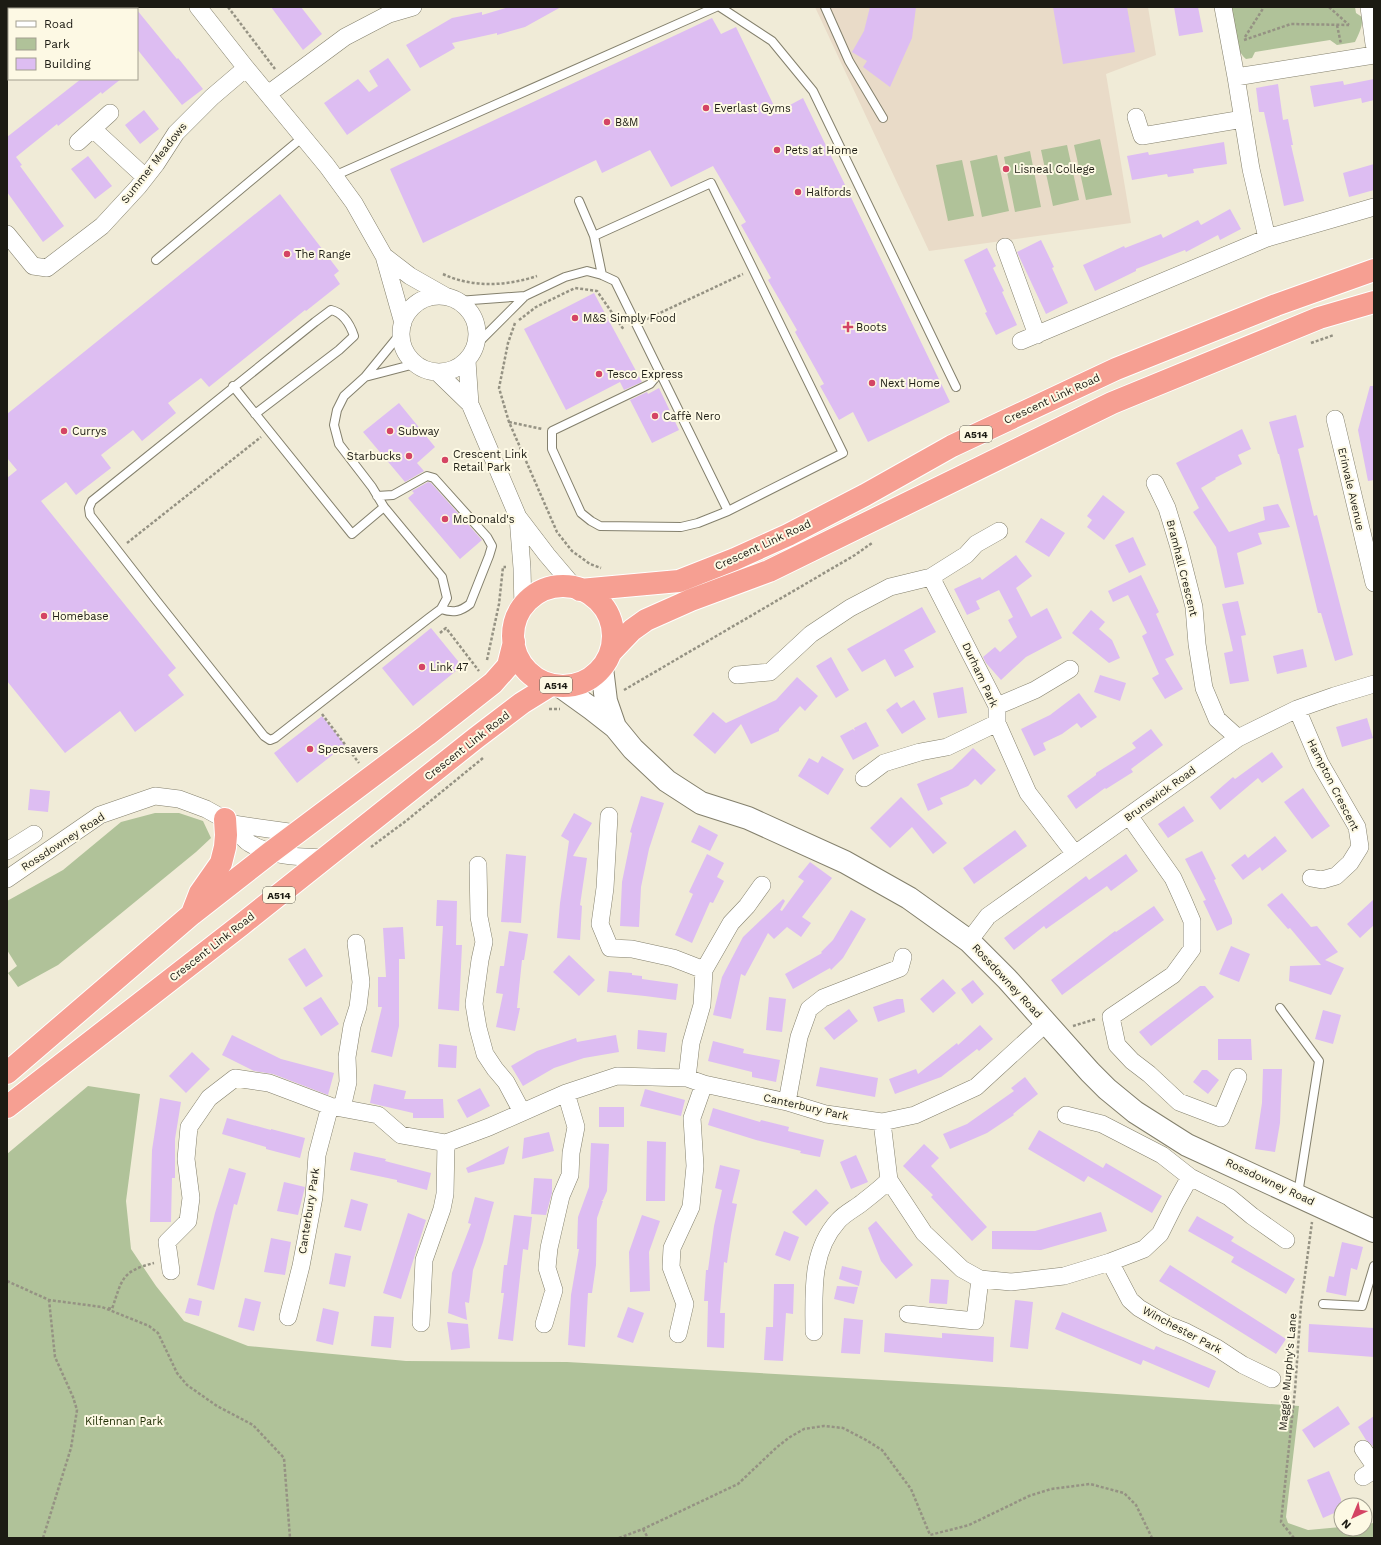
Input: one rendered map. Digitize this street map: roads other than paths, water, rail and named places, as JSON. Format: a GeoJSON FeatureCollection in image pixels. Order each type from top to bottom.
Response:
{"type":"FeatureCollection","features":[{"type":"Feature","properties":{"kind":"highway","name":"Crescent Link Road"},"geometry":{"type":"LineString","coordinates":[[7,1073],[192,914],[270,852],[427,735],[493,683],[508,666],[514,642],[515,625],[523,608],[528,601],[544,590],[563,587],[578,589],[679,581],[735,560],[788,535],[952,446],[1116,369],[1276,305],[1374,270]]}},
{"type":"Feature","properties":{"kind":"highway","name":"Crescent Link Road"},"geometry":{"type":"LineString","coordinates":[[514,642],[520,660],[526,669],[533,676],[544,682],[556,685],[572,686],[586,681],[607,660],[632,630],[646,620],[691,600],[769,571],[1112,403],[1319,318],[1374,302]]}},
{"type":"Feature","properties":{"kind":"highway"},"geometry":{"type":"LineString","coordinates":[[578,589],[595,598],[607,612],[613,628],[613,644],[607,660]]}},
{"type":"Feature","properties":{"kind":"highway","name":"Crescent Link Road"},"geometry":{"type":"LineString","coordinates":[[7,1107],[476,738],[522,703],[556,685]]}},
{"type":"Feature","properties":{"kind":"highway"},"geometry":{"type":"LineString","coordinates":[[192,914],[200,893],[221,862],[229,822]]}},
{"type":"Feature","properties":{"kind":"street"},"geometry":{"type":"LineString","coordinates":[[198,7],[354,203],[384,256],[402,328],[402,344],[407,355],[415,364],[426,370],[438,373],[449,372],[458,368],[471,356],[477,344],[478,331],[474,319],[468,309],[410,276],[384,256]]}},
{"type":"Feature","properties":{"kind":"street"},"geometry":{"type":"LineString","coordinates":[[268,94],[345,37],[389,14],[413,7]]}},
{"type":"Feature","properties":{"kind":"street"},"geometry":{"type":"LineString","coordinates":[[1223,7],[1251,169],[1267,238]]}},
{"type":"Feature","properties":{"kind":"street"},"geometry":{"type":"LineString","coordinates":[[1368,7],[1374,44]]}},
{"type":"Feature","properties":{"kind":"street"},"geometry":{"type":"LineString","coordinates":[[1236,77],[1374,55]]}},
{"type":"Feature","properties":{"kind":"street","name":"Summer Meadows"},"geometry":{"type":"LineString","coordinates":[[7,234],[33,266],[47,268],[102,226],[145,177],[176,133],[197,110],[246,68]]}},
{"type":"Feature","properties":{"kind":"street"},"geometry":{"type":"LineString","coordinates":[[78,142],[110,114]]}},
{"type":"Feature","properties":{"kind":"street"},"geometry":{"type":"LineString","coordinates":[[1136,117],[1142,136],[1243,119]]}},
{"type":"Feature","properties":{"kind":"street"},"geometry":{"type":"LineString","coordinates":[[93,129],[145,177]]}},
{"type":"Feature","properties":{"kind":"street"},"geometry":{"type":"LineString","coordinates":[[1021,341],[1267,238],[1374,207]]}},
{"type":"Feature","properties":{"kind":"street"},"geometry":{"type":"LineString","coordinates":[[1005,247],[1037,335]]}},
{"type":"Feature","properties":{"kind":"street"},"geometry":{"type":"LineString","coordinates":[[402,328],[407,314],[414,306],[423,300],[434,296],[452,299]]}},
{"type":"Feature","properties":{"kind":"street"},"geometry":{"type":"LineString","coordinates":[[467,361],[470,404],[518,517],[547,555],[578,589]]}},
{"type":"Feature","properties":{"kind":"street"},"geometry":{"type":"LineString","coordinates":[[438,373],[470,404]]}},
{"type":"Feature","properties":{"kind":"street","name":"Erinvale Avenue"},"geometry":{"type":"LineString","coordinates":[[1335,419],[1374,583]]}},
{"type":"Feature","properties":{"kind":"street","name":"Bramhall Crescent"},"geometry":{"type":"LineString","coordinates":[[1154,483],[1167,508],[1194,607],[1197,644],[1204,688],[1217,719],[1238,738]]}},
{"type":"Feature","properties":{"kind":"street"},"geometry":{"type":"LineString","coordinates":[[518,517],[523,608]]}},
{"type":"Feature","properties":{"kind":"street"},"geometry":{"type":"LineString","coordinates":[[737,675],[770,672],[811,634],[850,608],[890,587],[931,577],[966,555],[976,544],[999,531]]}},
{"type":"Feature","properties":{"kind":"street","name":"Durham Park"},"geometry":{"type":"LineString","coordinates":[[931,577],[997,706],[997,723],[1028,793],[1075,854]]}},
{"type":"Feature","properties":{"kind":"street","name":"Rossdowney Road"},"geometry":{"type":"LineString","coordinates":[[607,660],[606,701],[614,727]]}},
{"type":"Feature","properties":{"kind":"street"},"geometry":{"type":"LineString","coordinates":[[997,706],[1035,690],[1070,669]]}},
{"type":"Feature","properties":{"kind":"street","name":"Brunswick Road"},"geometry":{"type":"LineString","coordinates":[[969,941],[988,916],[1238,738],[1297,710],[1334,696],[1374,684]]}},
{"type":"Feature","properties":{"kind":"street","name":"Rossdowney Road"},"geometry":{"type":"LineString","coordinates":[[556,685],[592,709],[614,727],[633,749],[667,780],[701,804],[748,818],[845,862],[910,898],[969,941],[1007,979],[1090,1072],[1107,1089],[1135,1112],[1187,1145],[1374,1231]]}},
{"type":"Feature","properties":{"kind":"street","name":"Hampton Crescent"},"geometry":{"type":"LineString","coordinates":[[1297,710],[1320,763],[1357,828],[1360,847],[1350,863],[1336,876],[1322,880],[1311,878]]}},
{"type":"Feature","properties":{"kind":"street"},"geometry":{"type":"LineString","coordinates":[[864,778],[884,763],[920,752],[947,747],[997,723]]}},
{"type":"Feature","properties":{"kind":"street","name":"Rossdowney Road"},"geometry":{"type":"LineString","coordinates":[[7,879],[100,815],[155,796],[179,798],[206,809],[229,822],[249,843],[270,852],[286,856],[325,858]]}},
{"type":"Feature","properties":{"kind":"street"},"geometry":{"type":"LineString","coordinates":[[609,816],[605,888],[600,924],[610,948],[632,949],[673,958],[704,970]]}},
{"type":"Feature","properties":{"kind":"street"},"geometry":{"type":"LineString","coordinates":[[1130,816],[1173,878],[1180,892],[1192,921],[1192,949],[1173,975],[1111,1017],[1117,1045],[1132,1061],[1149,1074],[1179,1102],[1221,1118],[1238,1077]]}},
{"type":"Feature","properties":{"kind":"street","name":"Rossdowney Road"},"geometry":{"type":"LineString","coordinates":[[229,822],[296,833]]}},
{"type":"Feature","properties":{"kind":"street"},"geometry":{"type":"LineString","coordinates":[[7,850],[34,834]]}},
{"type":"Feature","properties":{"kind":"street"},"geometry":{"type":"LineString","coordinates":[[478,865],[479,917],[484,942],[474,1004],[478,1028],[485,1054],[506,1082],[522,1112]]}},
{"type":"Feature","properties":{"kind":"street"},"geometry":{"type":"LineString","coordinates":[[687,1078],[691,1043],[702,1005],[704,970],[731,923],[747,906],[762,885]]}},
{"type":"Feature","properties":{"kind":"street","name":"Canterbury Park"},"geometry":{"type":"LineString","coordinates":[[288,1317],[301,1266],[314,1197],[317,1155],[336,1107],[348,1082],[347,1057],[352,1026],[358,1007],[361,982],[356,943]]}},
{"type":"Feature","properties":{"kind":"street"},"geometry":{"type":"LineString","coordinates":[[787,1102],[799,1036],[809,1009],[823,998],[900,968],[903,957]]}},
{"type":"Feature","properties":{"kind":"street","name":"Canterbury Park"},"geometry":{"type":"LineString","coordinates":[[446,1143],[489,1127],[566,1092],[617,1076],[687,1078],[704,1084],[787,1102],[826,1114],[882,1122],[914,1115],[976,1087],[1051,1029]]}},
{"type":"Feature","properties":{"kind":"street"},"geometry":{"type":"LineString","coordinates":[[170,1265],[167,1242],[188,1221],[191,1198],[186,1159],[189,1127],[209,1098],[235,1078],[269,1083],[336,1107],[378,1115],[401,1135],[446,1143],[445,1194],[442,1209],[424,1260],[421,1323]]}},
{"type":"Feature","properties":{"kind":"street"},"geometry":{"type":"LineString","coordinates":[[678,1334],[685,1304],[671,1267],[672,1248],[691,1207],[695,1166],[692,1118],[704,1084]]}},
{"type":"Feature","properties":{"kind":"street"},"geometry":{"type":"LineString","coordinates":[[544,1324],[554,1290],[547,1268],[549,1248],[561,1196],[570,1175],[571,1153],[576,1127],[566,1092]]}},
{"type":"Feature","properties":{"kind":"street"},"geometry":{"type":"LineString","coordinates":[[1066,1115],[1102,1124],[1162,1156],[1190,1177],[1229,1197],[1252,1216],[1286,1240]]}},
{"type":"Feature","properties":{"kind":"street"},"geometry":{"type":"LineString","coordinates":[[882,1122],[884,1149],[889,1180],[924,1233],[962,1269],[980,1279],[1011,1282],[1064,1276],[1110,1262],[1144,1248],[1160,1234],[1190,1177]]}},
{"type":"Feature","properties":{"kind":"street"},"geometry":{"type":"LineString","coordinates":[[814,1332],[814,1278],[819,1254],[826,1237],[839,1220],[864,1202],[889,1180]]}},
{"type":"Feature","properties":{"kind":"street","name":"Winchester Park"},"geometry":{"type":"LineString","coordinates":[[1110,1262],[1130,1300],[1139,1308],[1168,1325],[1186,1332],[1217,1348],[1243,1365],[1272,1379]]}},
{"type":"Feature","properties":{"kind":"street"},"geometry":{"type":"LineString","coordinates":[[908,1314],[976,1321],[980,1279]]}},
{"type":"Feature","properties":{"kind":"street"},"geometry":{"type":"LineString","coordinates":[[1363,1449],[1370,1471]]}},
{"type":"Feature","properties":{"kind":"lane"},"geometry":{"type":"LineString","coordinates":[[334,176],[716,7]]}},
{"type":"Feature","properties":{"kind":"lane"},"geometry":{"type":"LineString","coordinates":[[720,7],[772,41],[813,91],[956,387]]}},
{"type":"Feature","properties":{"kind":"lane"},"geometry":{"type":"LineString","coordinates":[[825,7],[849,61],[883,118]]}},
{"type":"Feature","properties":{"kind":"lane"},"geometry":{"type":"LineString","coordinates":[[156,260],[303,138]]}},
{"type":"Feature","properties":{"kind":"lane"},"geometry":{"type":"LineString","coordinates":[[594,236],[711,183],[843,453],[728,511],[698,523],[681,527],[600,526],[581,513],[552,450],[552,431],[650,384],[660,372]]}},
{"type":"Feature","properties":{"kind":"lane"},"geometry":{"type":"LineString","coordinates":[[579,201],[594,236],[602,275]]}},
{"type":"Feature","properties":{"kind":"lane"},"geometry":{"type":"LineString","coordinates":[[477,344],[525,296],[565,277],[587,271],[602,275],[615,281],[728,511]]}},
{"type":"Feature","properties":{"kind":"lane"},"geometry":{"type":"LineString","coordinates":[[452,299],[525,296]]}},
{"type":"Feature","properties":{"kind":"lane"},"geometry":{"type":"LineString","coordinates":[[255,414],[339,350],[354,336],[350,324],[337,312],[331,310],[233,386],[92,501],[89,508],[90,515],[168,617],[264,736],[270,740],[441,609],[447,598],[442,577],[384,507],[378,496],[339,444],[334,425],[337,410],[344,396],[365,377],[402,328]]}},
{"type":"Feature","properties":{"kind":"lane"},"geometry":{"type":"LineString","coordinates":[[365,377],[415,364]]}},
{"type":"Feature","properties":{"kind":"lane"},"geometry":{"type":"LineString","coordinates":[[233,386],[352,534],[384,507]]}},
{"type":"Feature","properties":{"kind":"lane"},"geometry":{"type":"LineString","coordinates":[[378,496],[393,494],[427,476],[434,478],[488,537],[492,546],[470,604],[456,612],[441,609]]}},
{"type":"Feature","properties":{"kind":"lane"},"geometry":{"type":"LineString","coordinates":[[1280,1008],[1319,1061],[1306,1199]]}},
{"type":"Feature","properties":{"kind":"lane"},"geometry":{"type":"LineString","coordinates":[[1323,1304],[1362,1306],[1374,1266]]}},
{"type":"Feature","properties":{"kind":"place","name":"Everlast Gyms"},"geometry":{"type":"Point","coordinates":[706,108]}},
{"type":"Feature","properties":{"kind":"place","name":"B&M"},"geometry":{"type":"Point","coordinates":[607,122]}},
{"type":"Feature","properties":{"kind":"place","name":"Pets at Home"},"geometry":{"type":"Point","coordinates":[777,150]}},
{"type":"Feature","properties":{"kind":"place","name":"Lisneal College"},"geometry":{"type":"Point","coordinates":[1006,169]}},
{"type":"Feature","properties":{"kind":"place","name":"Halfords"},"geometry":{"type":"Point","coordinates":[798,192]}},
{"type":"Feature","properties":{"kind":"place","name":"The Range"},"geometry":{"type":"Point","coordinates":[287,254]}},
{"type":"Feature","properties":{"kind":"place","name":"M&S Simply Food"},"geometry":{"type":"Point","coordinates":[575,318]}},
{"type":"Feature","properties":{"kind":"place","name":"Boots"},"geometry":{"type":"Point","coordinates":[848,327]}},
{"type":"Feature","properties":{"kind":"place","name":"Tesco Express"},"geometry":{"type":"Point","coordinates":[599,374]}},
{"type":"Feature","properties":{"kind":"place","name":"Next Home"},"geometry":{"type":"Point","coordinates":[872,383]}},
{"type":"Feature","properties":{"kind":"place","name":"Caffè Nero"},"geometry":{"type":"Point","coordinates":[655,416]}},
{"type":"Feature","properties":{"kind":"place","name":"Currys"},"geometry":{"type":"Point","coordinates":[64,431]}},
{"type":"Feature","properties":{"kind":"place","name":"Subway"},"geometry":{"type":"Point","coordinates":[390,431]}},
{"type":"Feature","properties":{"kind":"place","name":"Starbucks"},"geometry":{"type":"Point","coordinates":[409,456]}},
{"type":"Feature","properties":{"kind":"place","name":"Crescent Link Retail Park"},"geometry":{"type":"Point","coordinates":[445,460]}},
{"type":"Feature","properties":{"kind":"place","name":"McDonald's"},"geometry":{"type":"Point","coordinates":[445,519]}},
{"type":"Feature","properties":{"kind":"place","name":"Homebase"},"geometry":{"type":"Point","coordinates":[44,616]}},
{"type":"Feature","properties":{"kind":"place","name":"Link 47"},"geometry":{"type":"Point","coordinates":[422,667]}},
{"type":"Feature","properties":{"kind":"place","name":"Specsavers"},"geometry":{"type":"Point","coordinates":[310,749]}},
{"type":"Feature","properties":{"kind":"park label","name":"Kilfennan Park"},"geometry":{"type":"Point","coordinates":[124,1421]}}]}
